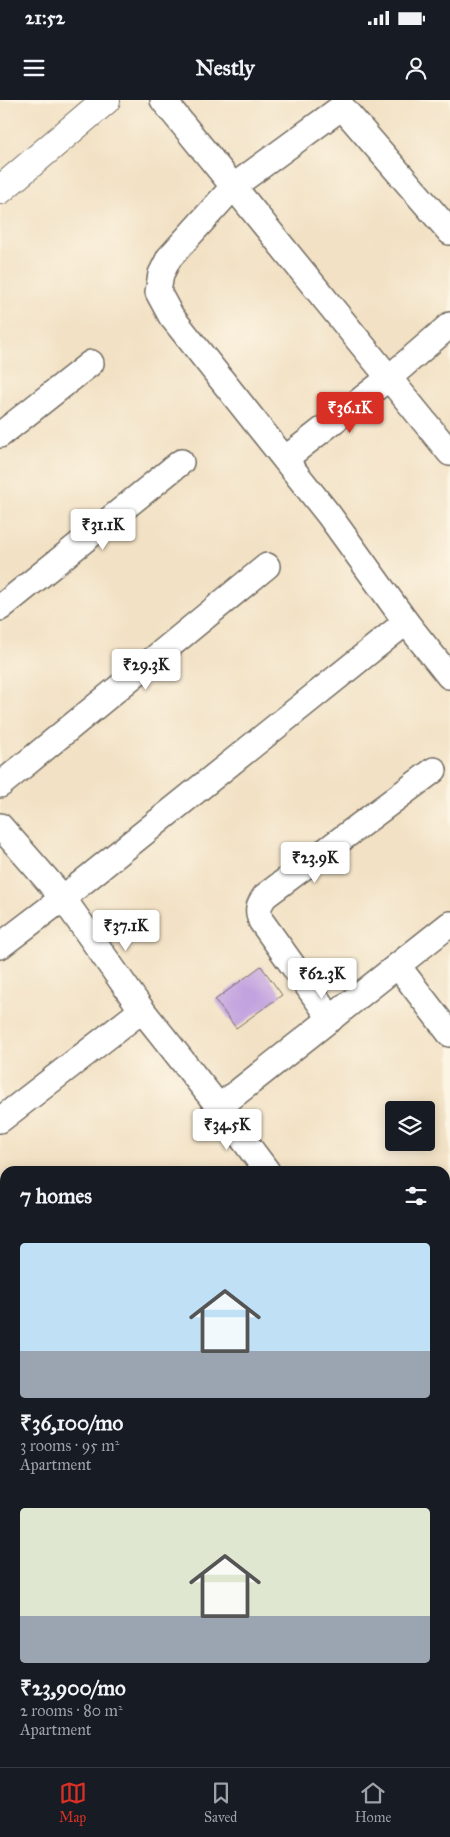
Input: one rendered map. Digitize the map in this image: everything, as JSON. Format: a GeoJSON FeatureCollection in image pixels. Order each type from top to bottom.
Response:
{"type":"FeatureCollection","features":[{"type":"Feature","properties":{"kind":"main road"},"geometry":{"type":"LineString","coordinates":[[0,190],[106,100]]}},
{"type":"Feature","properties":{"kind":"street"},"geometry":{"type":"LineString","coordinates":[[163,100],[450,453]]}},
{"type":"Feature","properties":{"kind":"street"},"geometry":{"type":"LineString","coordinates":[[449,676],[406,622],[285,459],[171,316],[158,292],[161,274],[170,258],[234,186],[342,107],[450,232]]}},
{"type":"Feature","properties":{"kind":"street"},"geometry":{"type":"LineString","coordinates":[[285,459],[390,378],[450,325]]}},
{"type":"Feature","properties":{"kind":"street"},"geometry":{"type":"LineString","coordinates":[[0,435],[91,363]]}},
{"type":"Feature","properties":{"kind":"street"},"geometry":{"type":"LineString","coordinates":[[0,608],[181,462]]}},
{"type":"Feature","properties":{"kind":"street"},"geometry":{"type":"LineString","coordinates":[[0,785],[266,566]]}},
{"type":"Feature","properties":{"kind":"street"},"geometry":{"type":"LineString","coordinates":[[0,946],[63,898],[406,622]]}},
{"type":"Feature","properties":{"kind":"street"},"geometry":{"type":"LineString","coordinates":[[331,1019],[261,921],[258,912],[259,904],[265,896],[445,761]]}},
{"type":"Feature","properties":{"kind":"street"},"geometry":{"type":"LineString","coordinates":[[0,826],[63,898],[142,1010],[263,1166]]}},
{"type":"Feature","properties":{"kind":"street"},"geometry":{"type":"LineString","coordinates":[[219,1107],[450,924]]}},
{"type":"Feature","properties":{"kind":"street"},"geometry":{"type":"LineString","coordinates":[[398,966],[450,1034]]}},
{"type":"Feature","properties":{"kind":"street"},"geometry":{"type":"LineString","coordinates":[[0,1120],[142,1010]]}},
{"type":"Feature","properties":{"kind":"building"},"geometry":{"type":"Polygon","coordinates":[[[261,966],[282,995],[236,1028],[215,1000],[261,966]]]}}]}
